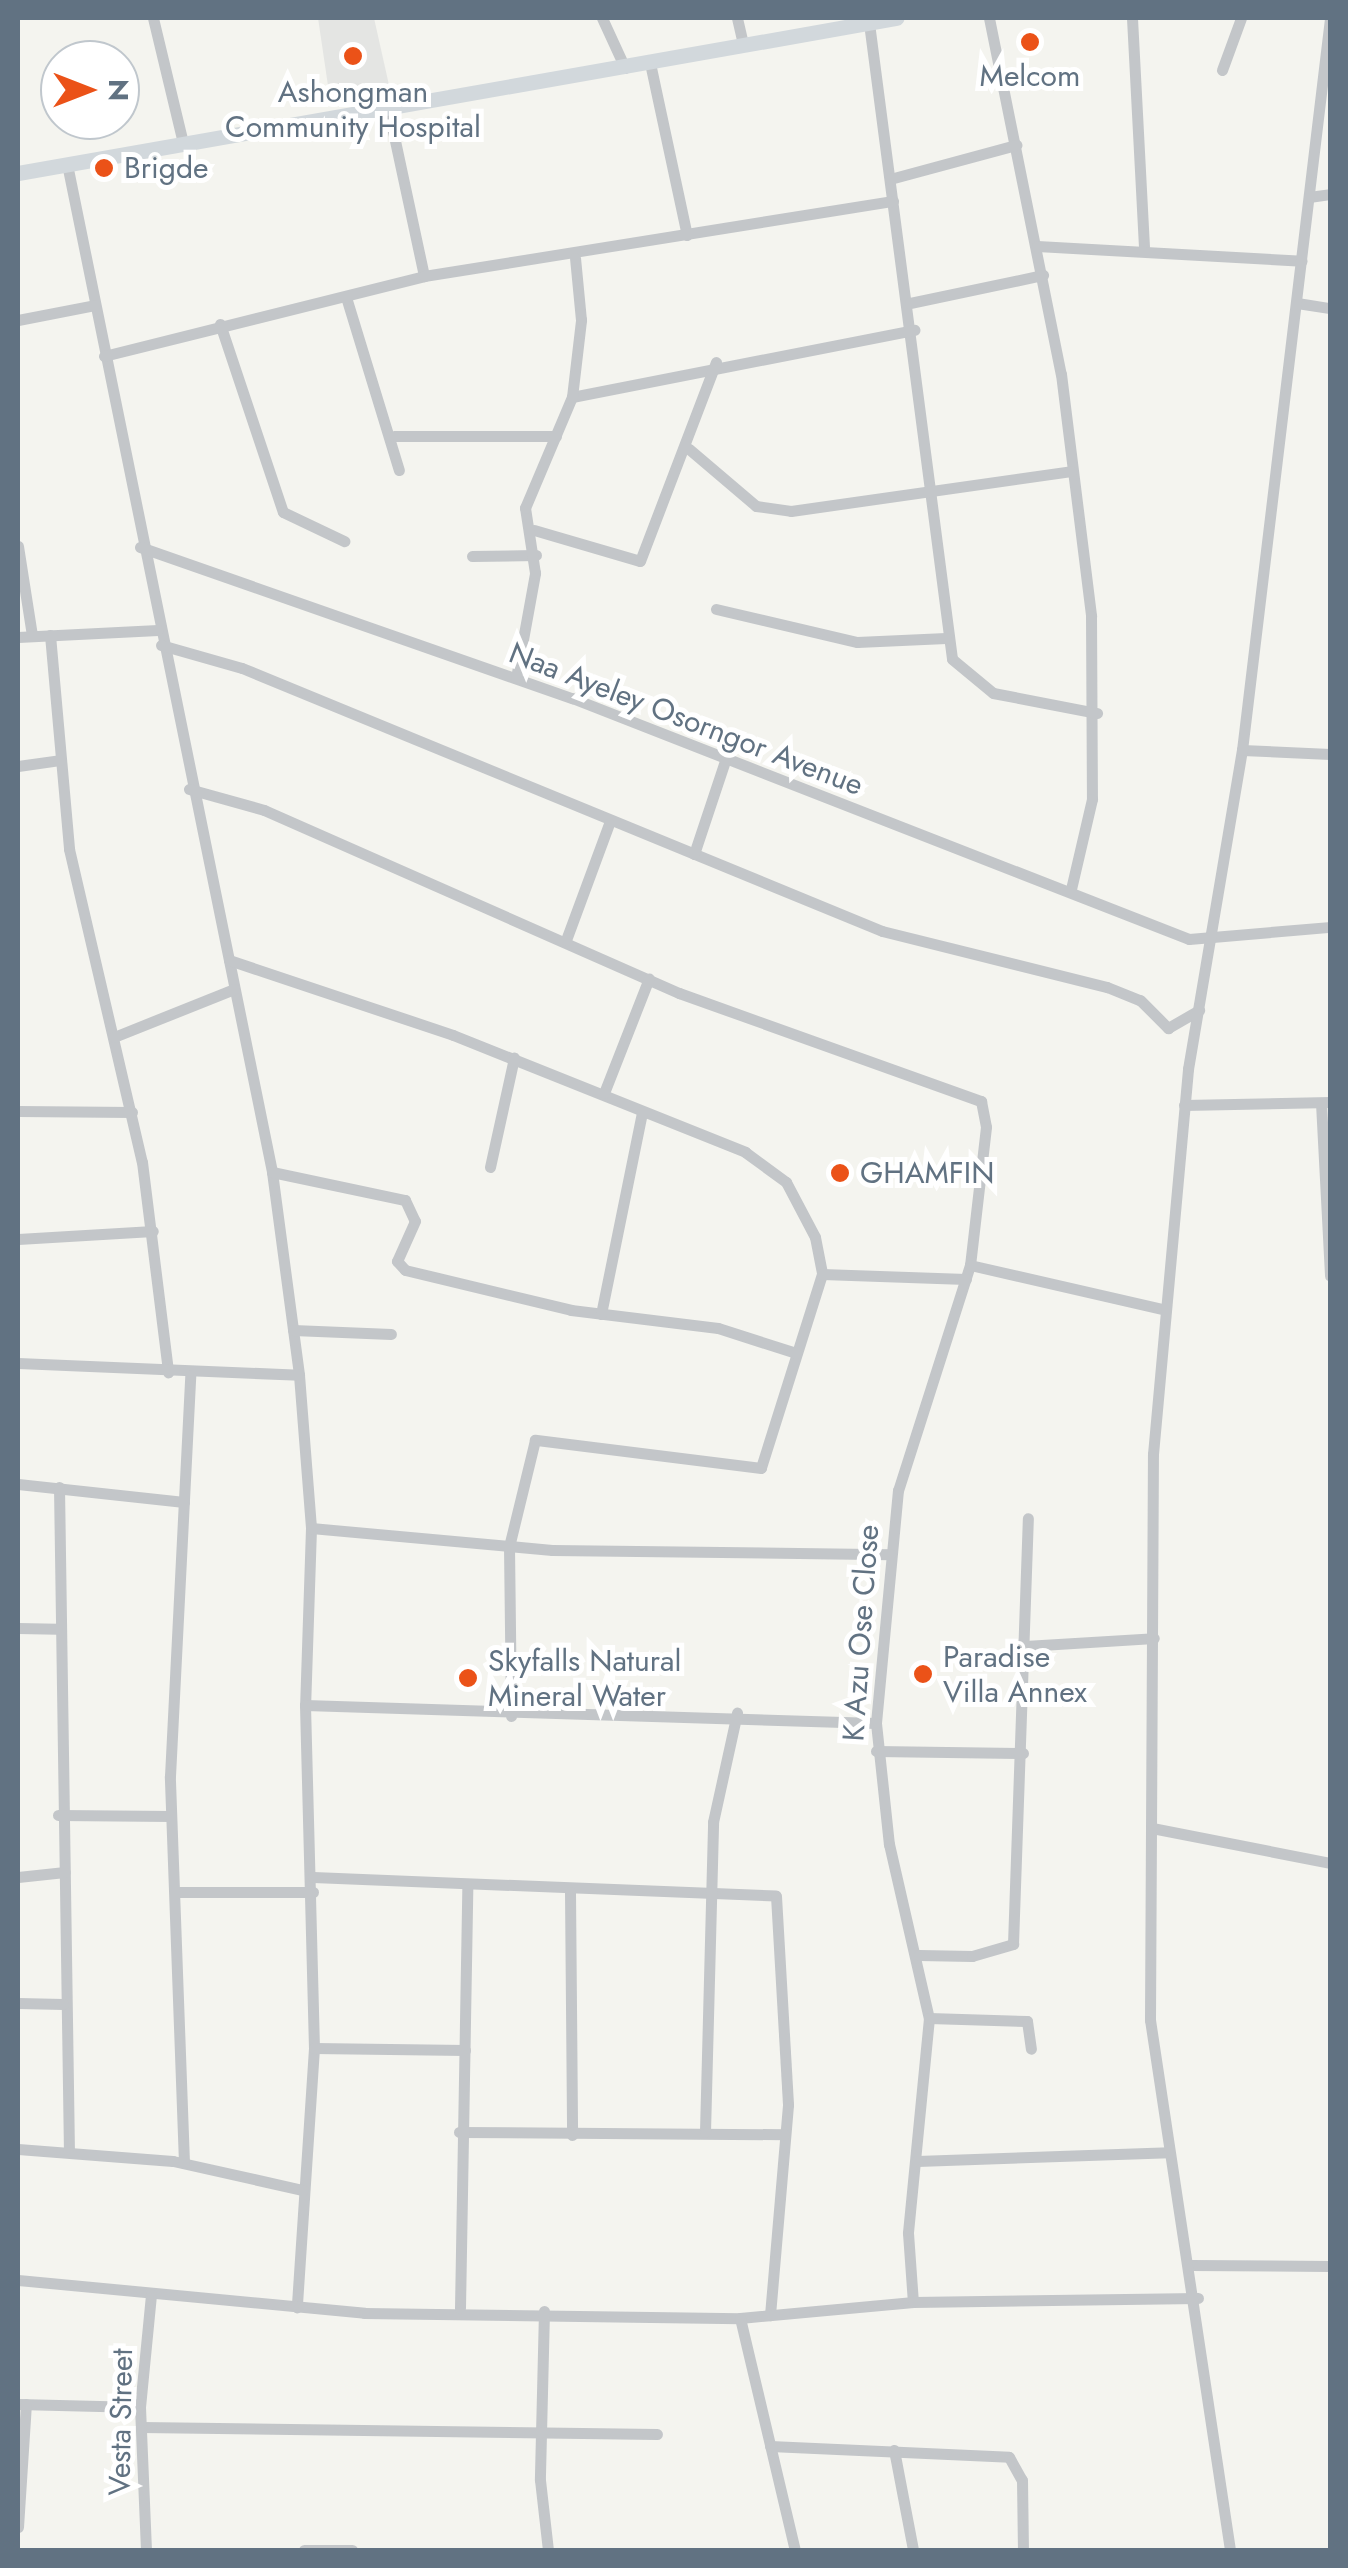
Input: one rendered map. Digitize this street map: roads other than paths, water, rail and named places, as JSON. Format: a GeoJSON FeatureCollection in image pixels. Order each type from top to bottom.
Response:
{"type":"FeatureCollection","features":[{"type":"Feature","properties":{"kind":"street"},"geometry":{"type":"LineString","coordinates":[[154,18],[183,143]]}},
{"type":"Feature","properties":{"kind":"street"},"geometry":{"type":"LineString","coordinates":[[602,18],[625,68]]}},
{"type":"Feature","properties":{"kind":"street"},"geometry":{"type":"LineString","coordinates":[[737,18],[742,44]]}},
{"type":"Feature","properties":{"kind":"street"},"geometry":{"type":"LineString","coordinates":[[18,173],[896,18]]}},
{"type":"Feature","properties":{"kind":"street"},"geometry":{"type":"LineString","coordinates":[[989,18],[1043,275],[1070,471],[1096,713],[1090,828],[1071,890]]}},
{"type":"Feature","properties":{"kind":"street"},"geometry":{"type":"LineString","coordinates":[[1132,18],[1144,247]]}},
{"type":"Feature","properties":{"kind":"street"},"geometry":{"type":"LineString","coordinates":[[1222,70],[1241,18]]}},
{"type":"Feature","properties":{"kind":"street"},"geometry":{"type":"LineString","coordinates":[[1230,2550],[1198,2298],[1169,2152],[1150,2020],[1153,1454],[1184,1105],[1242,750],[1330,18]]}},
{"type":"Feature","properties":{"kind":"street"},"geometry":{"type":"LineString","coordinates":[[858,22],[890,179],[914,330],[946,638],[972,683],[1020,702],[1096,713]]}},
{"type":"Feature","properties":{"kind":"street"},"geometry":{"type":"LineString","coordinates":[[650,63],[687,234]]}},
{"type":"Feature","properties":{"kind":"street"},"geometry":{"type":"LineString","coordinates":[[388,108],[424,276]]}},
{"type":"Feature","properties":{"kind":"street"},"geometry":{"type":"LineString","coordinates":[[890,179],[1016,146]]}},
{"type":"Feature","properties":{"kind":"street"},"geometry":{"type":"LineString","coordinates":[[67,164],[140,547],[272,1172],[299,1376],[310,1528],[305,1705],[313,1877],[314,2048],[298,2307]]}},
{"type":"Feature","properties":{"kind":"street"},"geometry":{"type":"LineString","coordinates":[[1309,196],[1330,194]]}},
{"type":"Feature","properties":{"kind":"street"},"geometry":{"type":"LineString","coordinates":[[104,356],[424,276],[575,258],[687,234],[894,201]]}},
{"type":"Feature","properties":{"kind":"street"},"geometry":{"type":"LineString","coordinates":[[1037,246],[1144,247],[1302,260]]}},
{"type":"Feature","properties":{"kind":"street"},"geometry":{"type":"LineString","coordinates":[[516,678],[536,555],[527,500],[572,397],[581,320],[575,258]]}},
{"type":"Feature","properties":{"kind":"street"},"geometry":{"type":"LineString","coordinates":[[910,303],[1043,275]]}},
{"type":"Feature","properties":{"kind":"street"},"geometry":{"type":"LineString","coordinates":[[346,297],[394,436],[398,470]]}},
{"type":"Feature","properties":{"kind":"street"},"geometry":{"type":"LineString","coordinates":[[1297,303],[1330,308]]}},
{"type":"Feature","properties":{"kind":"street"},"geometry":{"type":"LineString","coordinates":[[18,320],[95,305]]}},
{"type":"Feature","properties":{"kind":"street"},"geometry":{"type":"LineString","coordinates":[[220,324],[283,512],[344,540]]}},
{"type":"Feature","properties":{"kind":"street"},"geometry":{"type":"LineString","coordinates":[[572,397],[716,362],[914,330]]}},
{"type":"Feature","properties":{"kind":"street"},"geometry":{"type":"LineString","coordinates":[[534,530],[637,563],[689,449],[716,362]]}},
{"type":"Feature","properties":{"kind":"street"},"geometry":{"type":"LineString","coordinates":[[394,436],[556,436]]}},
{"type":"Feature","properties":{"kind":"street"},"geometry":{"type":"LineString","coordinates":[[689,449],[742,497],[772,510],[1070,471]]}},
{"type":"Feature","properties":{"kind":"street"},"geometry":{"type":"LineString","coordinates":[[18,546],[32,635]]}},
{"type":"Feature","properties":{"kind":"street","name":"Naa Ayeley Osorngor Avenue"},"geometry":{"type":"LineString","coordinates":[[140,547],[516,678],[725,761],[1212,940]]}},
{"type":"Feature","properties":{"kind":"street"},"geometry":{"type":"LineString","coordinates":[[472,556],[536,555]]}},
{"type":"Feature","properties":{"kind":"street"},"geometry":{"type":"LineString","coordinates":[[716,609],[888,646],[946,638]]}},
{"type":"Feature","properties":{"kind":"street"},"geometry":{"type":"LineString","coordinates":[[18,636],[158,630]]}},
{"type":"Feature","properties":{"kind":"street"},"geometry":{"type":"LineString","coordinates":[[50,635],[69,849],[132,1112],[153,1232],[168,1372]]}},
{"type":"Feature","properties":{"kind":"street"},"geometry":{"type":"LineString","coordinates":[[161,645],[242,668],[609,824],[911,940],[1132,996],[1168,1028],[1199,1010]]}},
{"type":"Feature","properties":{"kind":"street"},"geometry":{"type":"LineString","coordinates":[[1242,750],[1330,754]]}},
{"type":"Feature","properties":{"kind":"street"},"geometry":{"type":"LineString","coordinates":[[18,766],[60,760]]}},
{"type":"Feature","properties":{"kind":"street"},"geometry":{"type":"LineString","coordinates":[[694,854],[725,761]]}},
{"type":"Feature","properties":{"kind":"street"},"geometry":{"type":"LineString","coordinates":[[190,789],[264,810],[649,978],[604,1093]]}},
{"type":"Feature","properties":{"kind":"street"},"geometry":{"type":"LineString","coordinates":[[566,940],[609,824]]}},
{"type":"Feature","properties":{"kind":"street"},"geometry":{"type":"LineString","coordinates":[[1212,940],[1330,927]]}},
{"type":"Feature","properties":{"kind":"street"},"geometry":{"type":"LineString","coordinates":[[229,960],[514,1058],[745,1152],[786,1182],[822,1274],[760,1468],[538,1439],[509,1548],[511,1716]]}},
{"type":"Feature","properties":{"kind":"street","name":"K Azu Ose Close"},"geometry":{"type":"LineString","coordinates":[[649,978],[976,1096],[986,1127],[970,1265],[908,1450],[890,1554],[876,1723],[876,1751],[929,2018],[917,2161],[914,2302]]}},
{"type":"Feature","properties":{"kind":"street"},"geometry":{"type":"LineString","coordinates":[[114,1037],[234,989]]}},
{"type":"Feature","properties":{"kind":"street"},"geometry":{"type":"LineString","coordinates":[[490,1168],[514,1058]]}},
{"type":"Feature","properties":{"kind":"street"},"geometry":{"type":"LineString","coordinates":[[1184,1105],[1326,1102],[1330,1276]]}},
{"type":"Feature","properties":{"kind":"street"},"geometry":{"type":"LineString","coordinates":[[18,1111],[132,1112]]}},
{"type":"Feature","properties":{"kind":"street"},"geometry":{"type":"LineString","coordinates":[[601,1314],[642,1112]]}},
{"type":"Feature","properties":{"kind":"street"},"geometry":{"type":"LineString","coordinates":[[272,1172],[405,1200],[415,1220],[397,1261],[405,1270],[601,1314],[704,1325],[796,1354]]}},
{"type":"Feature","properties":{"kind":"street"},"geometry":{"type":"LineString","coordinates":[[18,1238],[153,1232]]}},
{"type":"Feature","properties":{"kind":"street"},"geometry":{"type":"LineString","coordinates":[[970,1265],[1166,1310]]}},
{"type":"Feature","properties":{"kind":"street"},"geometry":{"type":"LineString","coordinates":[[822,1274],[966,1279]]}},
{"type":"Feature","properties":{"kind":"street"},"geometry":{"type":"LineString","coordinates":[[292,1330],[390,1334]]}},
{"type":"Feature","properties":{"kind":"street"},"geometry":{"type":"LineString","coordinates":[[18,1363],[190,1375],[299,1376]]}},
{"type":"Feature","properties":{"kind":"street"},"geometry":{"type":"LineString","coordinates":[[184,2163],[171,1816],[190,1375]]}},
{"type":"Feature","properties":{"kind":"street"},"geometry":{"type":"LineString","coordinates":[[18,1484],[184,1502]]}},
{"type":"Feature","properties":{"kind":"street"},"geometry":{"type":"LineString","coordinates":[[59,1488],[58,1815],[65,1872],[62,2004],[68,2150]]}},
{"type":"Feature","properties":{"kind":"street"},"geometry":{"type":"LineString","coordinates":[[919,1954],[972,1956],[1012,1944],[1023,1754],[1028,1518]]}},
{"type":"Feature","properties":{"kind":"street"},"geometry":{"type":"LineString","coordinates":[[310,1528],[509,1548],[890,1554]]}},
{"type":"Feature","properties":{"kind":"street"},"geometry":{"type":"LineString","coordinates":[[18,1628],[57,1629]]}},
{"type":"Feature","properties":{"kind":"street"},"geometry":{"type":"LineString","coordinates":[[1024,1646],[1154,1638]]}},
{"type":"Feature","properties":{"kind":"street"},"geometry":{"type":"LineString","coordinates":[[305,1705],[511,1716],[737,1713],[876,1723]]}},
{"type":"Feature","properties":{"kind":"street"},"geometry":{"type":"LineString","coordinates":[[705,2132],[713,1822],[737,1713]]}},
{"type":"Feature","properties":{"kind":"street"},"geometry":{"type":"LineString","coordinates":[[876,1751],[1023,1754]]}},
{"type":"Feature","properties":{"kind":"street"},"geometry":{"type":"LineString","coordinates":[[58,1815],[171,1816]]}},
{"type":"Feature","properties":{"kind":"street"},"geometry":{"type":"LineString","coordinates":[[1152,1828],[1330,1862]]}},
{"type":"Feature","properties":{"kind":"street"},"geometry":{"type":"LineString","coordinates":[[18,1877],[65,1872]]}},
{"type":"Feature","properties":{"kind":"street"},"geometry":{"type":"LineString","coordinates":[[313,1877],[570,1892],[713,1888],[767,1892],[781,1908],[784,2134],[770,2315]]}},
{"type":"Feature","properties":{"kind":"street"},"geometry":{"type":"LineString","coordinates":[[460,2308],[459,2132],[465,2050],[467,1888]]}},
{"type":"Feature","properties":{"kind":"street"},"geometry":{"type":"LineString","coordinates":[[176,1892],[313,1892]]}},
{"type":"Feature","properties":{"kind":"street"},"geometry":{"type":"LineString","coordinates":[[570,1892],[572,2135]]}},
{"type":"Feature","properties":{"kind":"street"},"geometry":{"type":"LineString","coordinates":[[18,2002],[62,2004]]}},
{"type":"Feature","properties":{"kind":"street"},"geometry":{"type":"LineString","coordinates":[[929,2018],[1023,2020],[1031,2049]]}},
{"type":"Feature","properties":{"kind":"street"},"geometry":{"type":"LineString","coordinates":[[314,2048],[465,2050]]}},
{"type":"Feature","properties":{"kind":"street"},"geometry":{"type":"LineString","coordinates":[[459,2132],[784,2134]]}},
{"type":"Feature","properties":{"kind":"street"},"geometry":{"type":"LineString","coordinates":[[18,2149],[68,2150],[184,2163],[303,2190]]}},
{"type":"Feature","properties":{"kind":"street"},"geometry":{"type":"LineString","coordinates":[[917,2161],[1169,2152]]}},
{"type":"Feature","properties":{"kind":"street"},"geometry":{"type":"LineString","coordinates":[[1190,2265],[1330,2266]]}},
{"type":"Feature","properties":{"kind":"street"},"geometry":{"type":"LineString","coordinates":[[18,2280],[298,2307],[460,2308],[740,2318],[914,2302],[1198,2298]]}},
{"type":"Feature","properties":{"kind":"street","name":"Vesta Street"},"geometry":{"type":"LineString","coordinates":[[146,2550],[140,2407],[151,2295]]}},
{"type":"Feature","properties":{"kind":"street"},"geometry":{"type":"LineString","coordinates":[[544,2311],[539,2433],[548,2550]]}},
{"type":"Feature","properties":{"kind":"street"},"geometry":{"type":"LineString","coordinates":[[740,2318],[795,2550]]}},
{"type":"Feature","properties":{"kind":"street"},"geometry":{"type":"LineString","coordinates":[[18,2527],[22,2404],[140,2407]]}},
{"type":"Feature","properties":{"kind":"street"},"geometry":{"type":"LineString","coordinates":[[141,2427],[656,2434]]}},
{"type":"Feature","properties":{"kind":"street"},"geometry":{"type":"LineString","coordinates":[[770,2446],[1008,2457],[1022,2480],[1024,2550]]}},
{"type":"Feature","properties":{"kind":"street"},"geometry":{"type":"LineString","coordinates":[[894,2450],[913,2550]]}},
{"type":"Feature","properties":{"kind":"street"},"geometry":{"type":"LineString","coordinates":[[304,2550],[352,2550]]}},
{"type":"Feature","properties":{"kind":"place","name":"Melcom"},"geometry":{"type":"Point","coordinates":[1030,42]}},
{"type":"Feature","properties":{"kind":"place","name":"Ashongman Community Hospital"},"geometry":{"type":"Point","coordinates":[353,56]}},
{"type":"Feature","properties":{"kind":"place","name":"Brigde"},"geometry":{"type":"Point","coordinates":[104,168]}},
{"type":"Feature","properties":{"kind":"place","name":"GHAMFIN"},"geometry":{"type":"Point","coordinates":[840,1173]}},
{"type":"Feature","properties":{"kind":"place","name":"Paradise Villa Annex"},"geometry":{"type":"Point","coordinates":[923,1674]}},
{"type":"Feature","properties":{"kind":"place","name":"Skyfalls Natural Mineral Water"},"geometry":{"type":"Point","coordinates":[468,1678]}}]}
